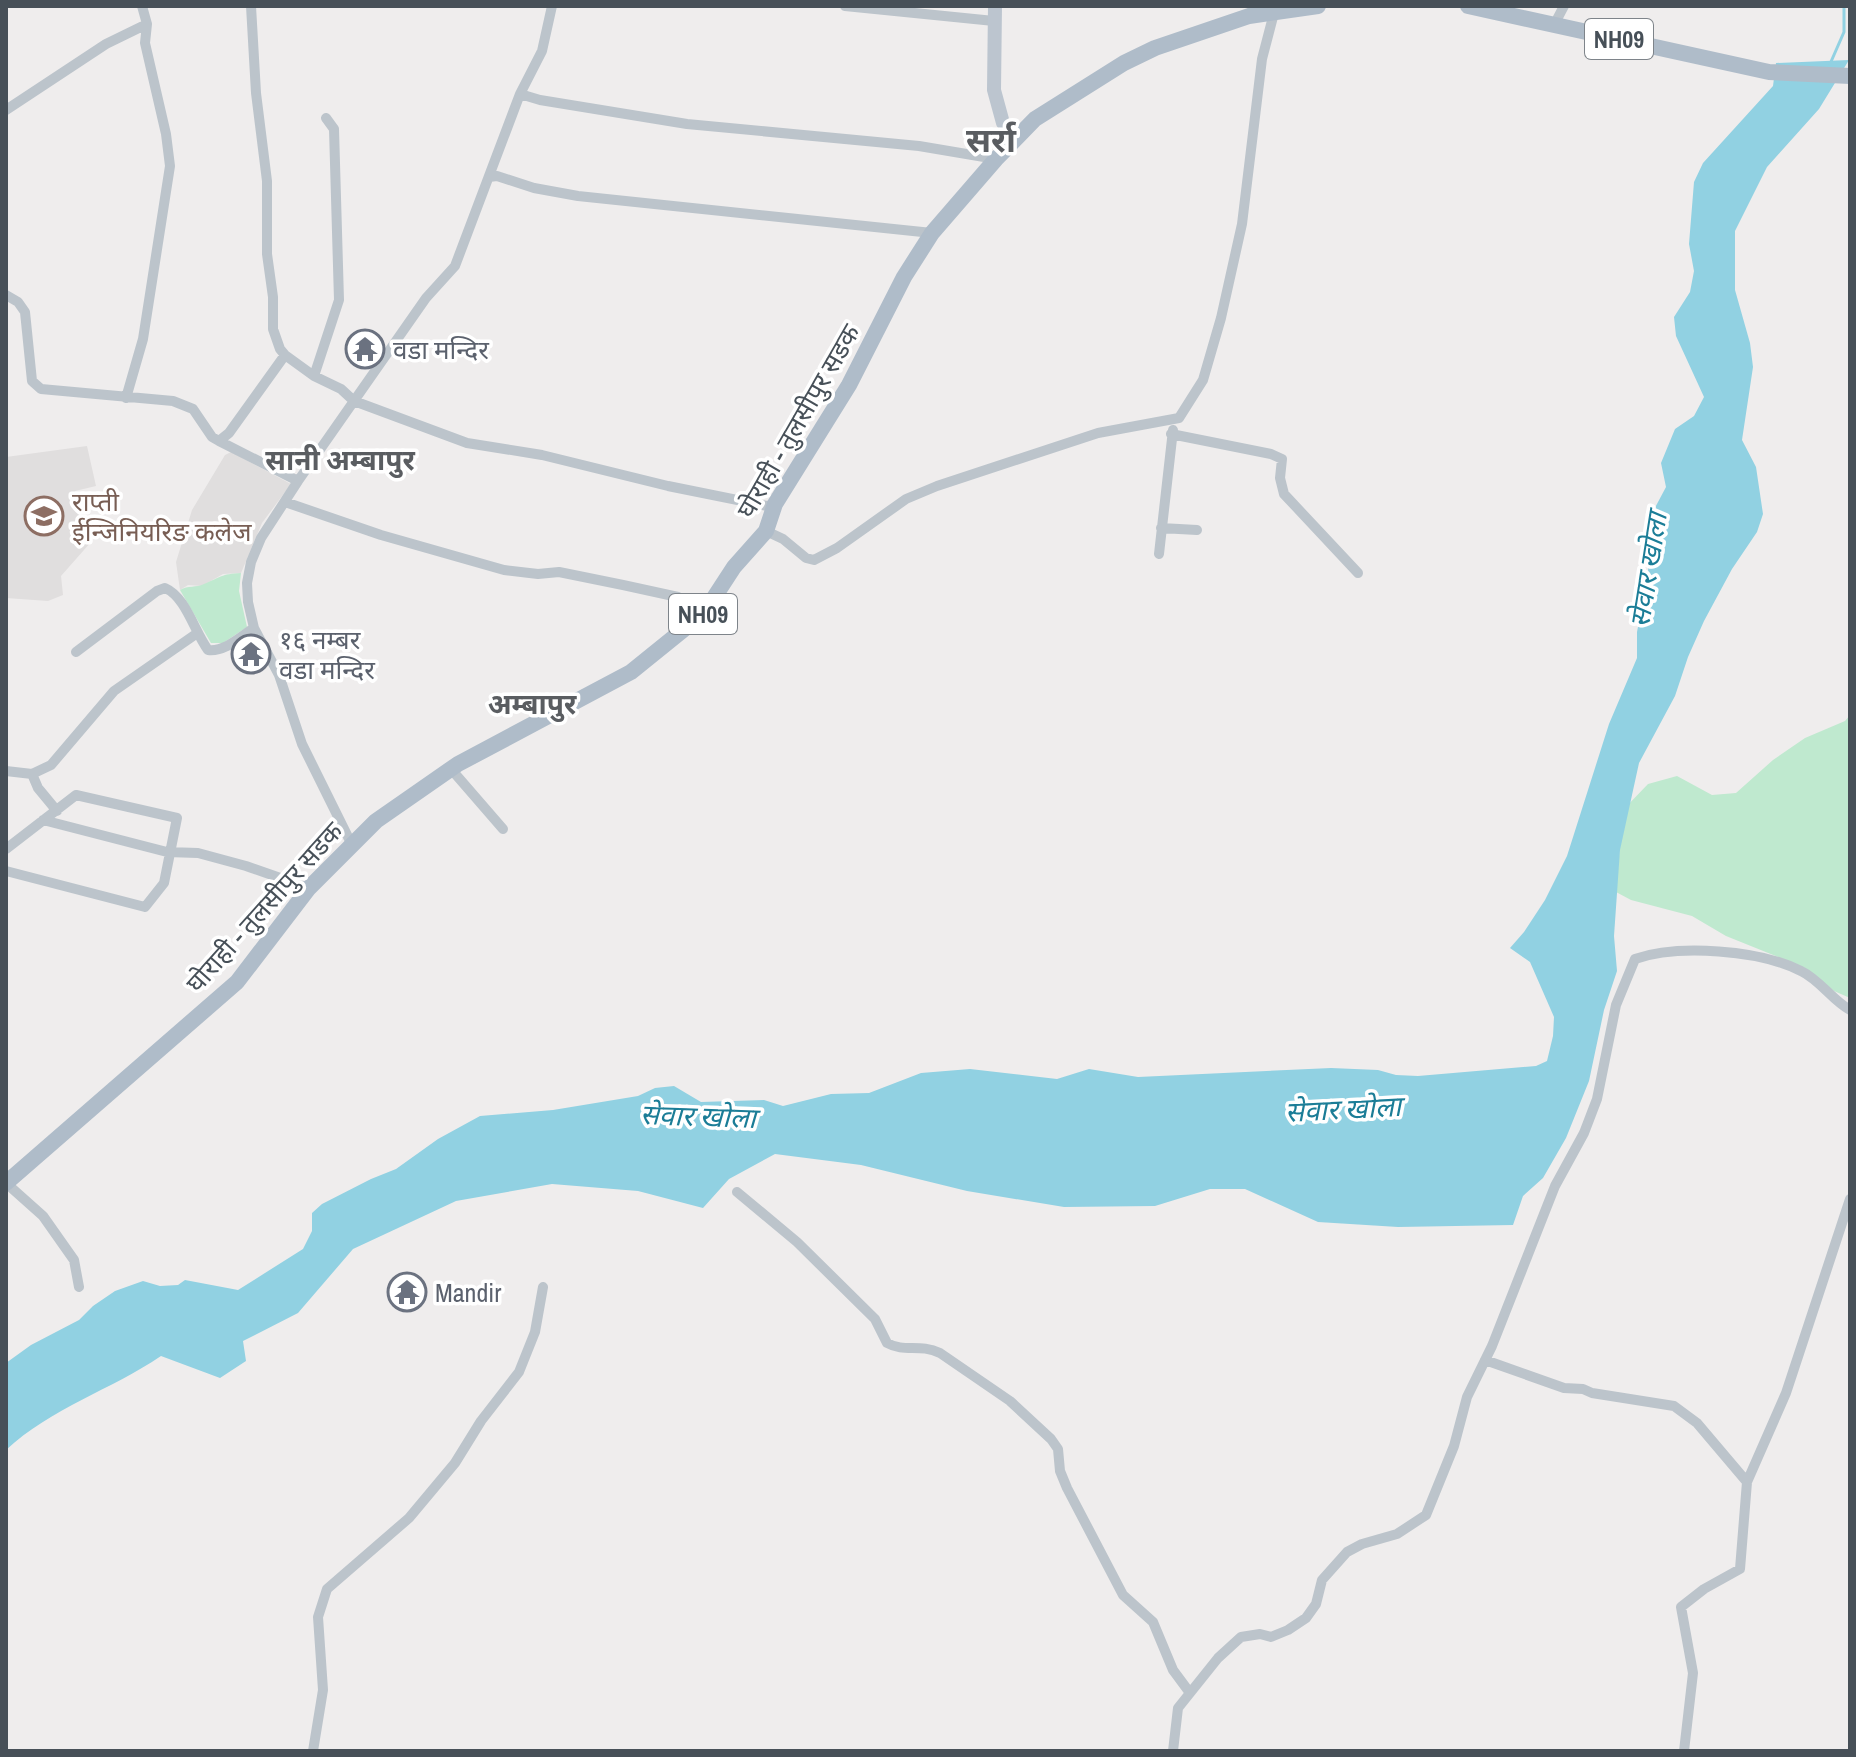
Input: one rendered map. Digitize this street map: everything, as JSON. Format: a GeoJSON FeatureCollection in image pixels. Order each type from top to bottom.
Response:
{"type":"FeatureCollection","features":[{"type":"Feature","properties":{"kind":"main road","name":"घोराही - तुलसीपुर सडक"},"geometry":{"type":"LineString","coordinates":[[6,1183],[237,982],[309,888],[376,821],[451,769],[631,672],[704,613],[734,567],[766,531],[775,504],[849,385],[904,277],[932,233],[1035,119],[1135,58],[1249,16],[1318,6]]}},
{"type":"Feature","properties":{"kind":"main road","name":"NH09"},"geometry":{"type":"LineString","coordinates":[[1468,6],[1769,72],[1850,76]]}},
{"type":"Feature","properties":{"kind":"street"},"geometry":{"type":"LineString","coordinates":[[126,398],[143,339],[170,166],[166,134],[145,43],[147,24],[142,6]]}},
{"type":"Feature","properties":{"kind":"street"},"geometry":{"type":"LineString","coordinates":[[251,6],[256,93],[267,181],[267,254],[273,297],[273,329],[285,355],[314,376],[341,389],[354,401],[467,443],[542,455],[767,506],[775,504]]}},
{"type":"Feature","properties":{"kind":"street"},"geometry":{"type":"LineString","coordinates":[[351,843],[302,744],[279,675],[254,628],[247,583],[251,562],[261,538],[298,481],[426,298],[455,266],[520,94],[542,51],[552,6]]}},
{"type":"Feature","properties":{"kind":"street"},"geometry":{"type":"LineString","coordinates":[[845,6],[994,14],[994,90],[1003,123],[1015,138]]}},
{"type":"Feature","properties":{"kind":"street"},"geometry":{"type":"LineString","coordinates":[[1554,25],[1564,6]]}},
{"type":"Feature","properties":{"kind":"street"},"geometry":{"type":"LineString","coordinates":[[1159,554],[1171,434],[1203,380],[1221,318],[1242,224],[1262,59],[1278,10]]}},
{"type":"Feature","properties":{"kind":"street"},"geometry":{"type":"LineString","coordinates":[[6,110],[106,44],[147,24]]}},
{"type":"Feature","properties":{"kind":"street"},"geometry":{"type":"LineString","coordinates":[[520,94],[687,124],[919,146],[996,159]]}},
{"type":"Feature","properties":{"kind":"street"},"geometry":{"type":"LineString","coordinates":[[314,376],[339,300],[334,129],[326,118]]}},
{"type":"Feature","properties":{"kind":"street"},"geometry":{"type":"LineString","coordinates":[[489,177],[497,176],[534,188],[578,196],[932,233]]}},
{"type":"Feature","properties":{"kind":"street"},"geometry":{"type":"LineString","coordinates":[[6,295],[18,302],[25,312],[32,381],[41,389],[173,401],[193,409],[212,437],[298,481]]}},
{"type":"Feature","properties":{"kind":"street"},"geometry":{"type":"LineString","coordinates":[[219,441],[229,433],[285,355]]}},
{"type":"Feature","properties":{"kind":"street"},"geometry":{"type":"LineString","coordinates":[[766,531],[783,539],[806,558],[814,560],[916,495],[1098,433],[1179,418]]}},
{"type":"Feature","properties":{"kind":"street"},"geometry":{"type":"LineString","coordinates":[[1171,434],[1271,454],[1282,459],[1280,478],[1284,494],[1358,573]]}},
{"type":"Feature","properties":{"kind":"street"},"geometry":{"type":"LineString","coordinates":[[285,502],[381,535],[504,570],[538,574],[559,572],[623,585],[678,597],[704,613]]}},
{"type":"Feature","properties":{"kind":"street"},"geometry":{"type":"LineString","coordinates":[[1161,528],[1197,530]]}},
{"type":"Feature","properties":{"kind":"street"},"geometry":{"type":"LineString","coordinates":[[76,652],[165,588],[177,595],[196,634],[208,650],[226,647],[254,628]]}},
{"type":"Feature","properties":{"kind":"street"},"geometry":{"type":"LineString","coordinates":[[6,771],[32,774],[51,765],[114,691],[196,634]]}},
{"type":"Feature","properties":{"kind":"street"},"geometry":{"type":"LineString","coordinates":[[451,769],[503,829]]}},
{"type":"Feature","properties":{"kind":"street"},"geometry":{"type":"LineString","coordinates":[[32,774],[38,788],[57,811]]}},
{"type":"Feature","properties":{"kind":"street"},"geometry":{"type":"LineString","coordinates":[[6,849],[76,795],[177,818],[164,883],[145,907],[6,871]]}},
{"type":"Feature","properties":{"kind":"street"},"geometry":{"type":"LineString","coordinates":[[43,820],[172,852],[198,853],[309,888]]}},
{"type":"Feature","properties":{"kind":"street"},"geometry":{"type":"LineString","coordinates":[[1173,1751],[1178,1708],[1218,1658],[1241,1637],[1260,1634],[1271,1637],[1306,1618],[1316,1604],[1322,1580],[1347,1552],[1362,1544],[1397,1534],[1426,1515],[1454,1446],[1467,1397],[1555,1186],[1584,1133],[1597,1099],[1616,1005],[1635,959],[1653,952],[1710,952],[1761,957],[1803,971],[1841,1006],[1850,1010]]}},
{"type":"Feature","properties":{"kind":"street"},"geometry":{"type":"LineString","coordinates":[[6,1183],[43,1216],[74,1260],[79,1287]]}},
{"type":"Feature","properties":{"kind":"street"},"geometry":{"type":"LineString","coordinates":[[737,1192],[797,1242],[875,1319],[887,1343],[905,1348],[928,1347],[940,1353],[1010,1401],[1051,1439],[1058,1449],[1060,1471],[1067,1488],[1123,1595],[1136,1603],[1153,1622],[1173,1670],[1190,1693]]}},
{"type":"Feature","properties":{"kind":"street"},"geometry":{"type":"LineString","coordinates":[[1684,1751],[1693,1673],[1681,1607],[1704,1589],[1740,1569],[1747,1482],[1786,1393],[1850,1199]]}},
{"type":"Feature","properties":{"kind":"street"},"geometry":{"type":"LineString","coordinates":[[313,1751],[323,1690],[318,1617],[327,1589],[409,1518],[455,1463],[481,1421],[519,1372],[535,1332],[543,1287]]}},
{"type":"Feature","properties":{"kind":"street"},"geometry":{"type":"LineString","coordinates":[[1485,1360],[1564,1388],[1674,1406],[1697,1423],[1747,1482]]}},
{"type":"Feature","properties":{"kind":"shaded area","name":"राप्ती ईन्जिनियरिङ कलेज"},"geometry":{"type":"Polygon","coordinates":[[[87,446],[96,486],[75,491],[91,542],[61,576],[63,595],[48,601],[6,598],[6,457],[87,446]]]}},
{"type":"Feature","properties":{"kind":"shaded area"},"geometry":{"type":"Polygon","coordinates":[[[231,452],[291,484],[262,523],[241,573],[223,574],[202,586],[188,585],[180,590],[176,562],[192,510],[225,455],[231,452]]]}},
{"type":"Feature","properties":{"kind":"green space"},"geometry":{"type":"Polygon","coordinates":[[[241,573],[239,591],[247,627],[223,643],[211,643],[180,590],[241,573]]]}},
{"type":"Feature","properties":{"kind":"green space"},"geometry":{"type":"Polygon","coordinates":[[[1850,715],[1850,998],[1834,991],[1805,968],[1726,936],[1692,916],[1631,900],[1616,892],[1623,810],[1648,784],[1677,776],[1712,795],[1736,793],[1773,760],[1805,738],[1845,721],[1850,715]]]}},
{"type":"Feature","properties":{"kind":"water"},"geometry":{"type":"Polygon","coordinates":[[[1849,60],[1819,109],[1767,167],[1735,231],[1735,290],[1750,343],[1753,367],[1742,440],[1756,467],[1763,514],[1757,532],[1732,569],[1704,621],[1675,696],[1639,763],[1620,850],[1614,936],[1617,971],[1604,1010],[1589,1081],[1566,1138],[1543,1178],[1523,1196],[1513,1225],[1398,1227],[1318,1222],[1245,1189],[1210,1189],[1155,1206],[1064,1207],[967,1191],[861,1165],[775,1154],[729,1179],[703,1208],[638,1191],[552,1184],[456,1201],[353,1249],[298,1313],[243,1341],[246,1361],[220,1378],[161,1356],[42,1422],[6,1450],[6,1363],[31,1345],[79,1320],[115,1291],[143,1281],[160,1286],[178,1285],[185,1280],[238,1290],[303,1249],[312,1231],[312,1213],[322,1204],[396,1169],[438,1139],[480,1116],[553,1110],[638,1096],[655,1088],[674,1086],[701,1102],[764,1100],[783,1106],[831,1094],[869,1093],[921,1073],[970,1069],[1057,1079],[1089,1069],[1138,1077],[1331,1068],[1418,1076],[1536,1066],[1547,1061],[1554,1017],[1530,962],[1510,948],[1545,900],[1567,856],[1609,724],[1637,658],[1637,632],[1648,576],[1649,519],[1666,487],[1661,463],[1675,429],[1694,416],[1704,397],[1676,336],[1674,317],[1690,292],[1694,271],[1689,244],[1694,182],[1703,163],[1773,86],[1776,63],[1849,60]]]}},
{"type":"Feature","properties":{"kind":"waterway","name":"सेवार खोला"},"geometry":{"type":"LineString","coordinates":[[1830,64],[1844,32],[1844,6]]}},
{"type":"Feature","properties":{"kind":"place","name":"वडा मन्दिर"},"geometry":{"type":"Point","coordinates":[365,349]}},
{"type":"Feature","properties":{"kind":"place","name":"राप्ती ईन्जिनियरिङ कलेज"},"geometry":{"type":"Point","coordinates":[44,516]}},
{"type":"Feature","properties":{"kind":"place","name":"१६ नम्बर वडा मन्दिर"},"geometry":{"type":"Point","coordinates":[251,654]}},
{"type":"Feature","properties":{"kind":"place","name":"Mandir"},"geometry":{"type":"Point","coordinates":[407,1292]}},
{"type":"Feature","properties":{"kind":"district","name":"सर्रा"},"geometry":{"type":"Point","coordinates":[991,140]}},
{"type":"Feature","properties":{"kind":"district","name":"सानी अम्बापुर"},"geometry":{"type":"Point","coordinates":[340,460]}},
{"type":"Feature","properties":{"kind":"district","name":"अम्बापुर"},"geometry":{"type":"Point","coordinates":[532,704]}}]}
